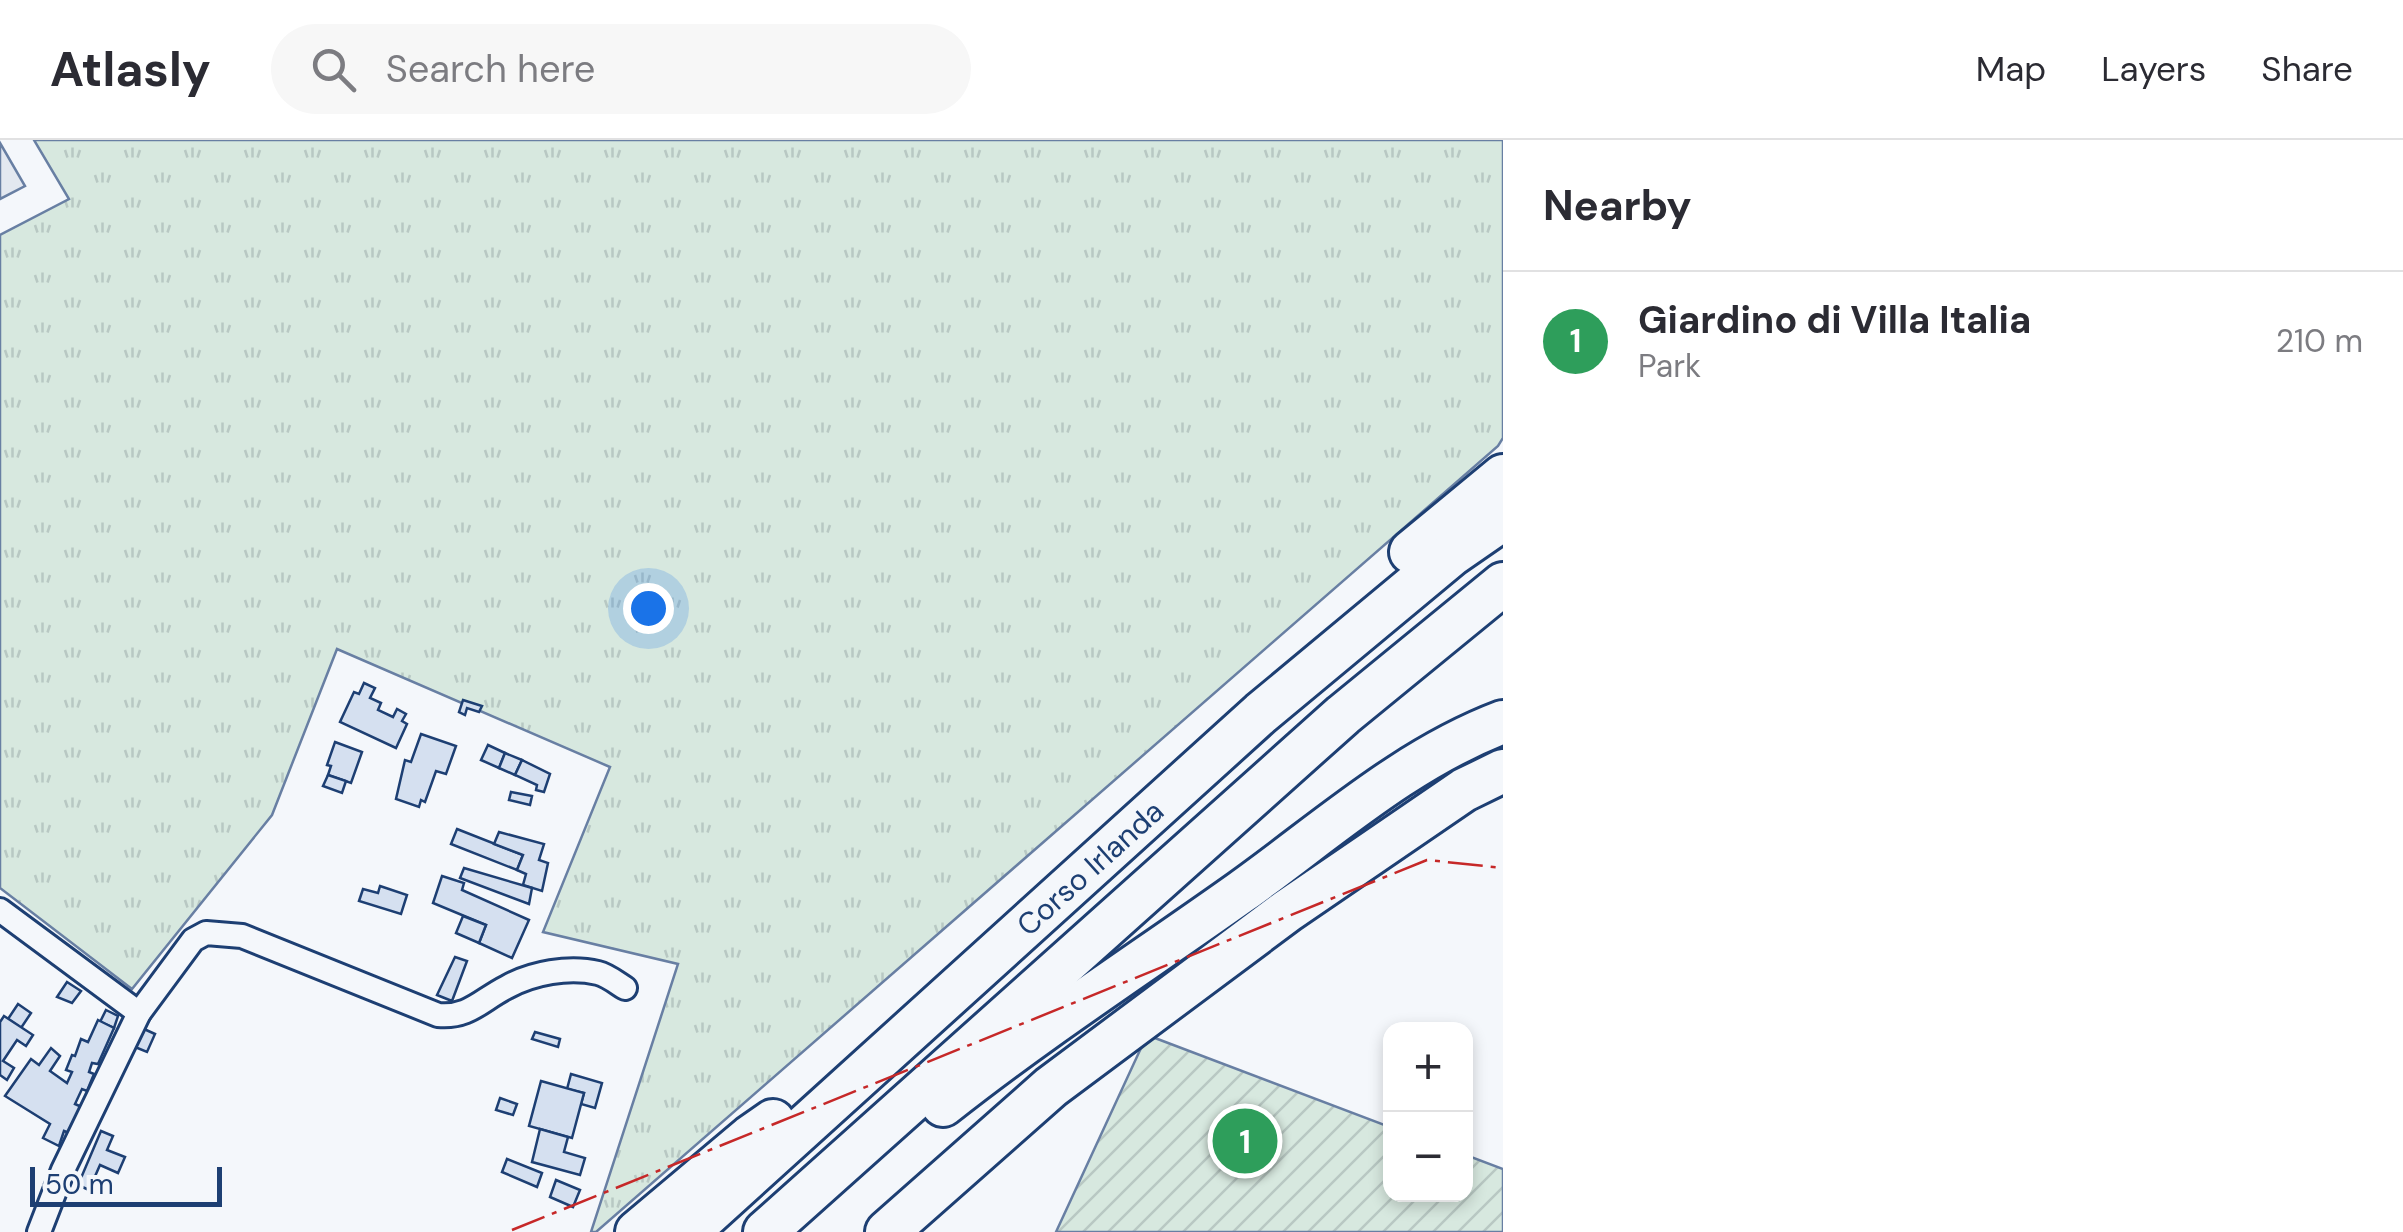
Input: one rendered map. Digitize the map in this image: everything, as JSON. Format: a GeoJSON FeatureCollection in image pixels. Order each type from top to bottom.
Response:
{"type":"FeatureCollection","features":[{"type":"Feature","properties":{"kind":"highway"},"geometry":{"type":"LineString","coordinates":[[1261,713],[1370,586],[1503,476]]}},
{"type":"Feature","properties":{"kind":"highway","name":"Corso Irlanda"},"geometry":{"type":"LineString","coordinates":[[688,1232],[1261,713],[1410,588],[1503,519]]}},
{"type":"Feature","properties":{"kind":"highway","name":"Corso Irlanda"},"geometry":{"type":"LineString","coordinates":[[772,1226],[1343,715],[1503,584]]}},
{"type":"Feature","properties":{"kind":"highway"},"geometry":{"type":"LineString","coordinates":[[772,1226],[852,1178],[1026,1040],[1242,891],[1357,805],[1458,739],[1503,722]]}},
{"type":"Feature","properties":{"kind":"highway"},"geometry":{"type":"LineString","coordinates":[[886,1232],[1051,1087],[1287,911],[1464,790],[1503,772]]}},
{"type":"Feature","properties":{"kind":"highway"},"geometry":{"type":"LineString","coordinates":[[637,1232],[750,1137],[915,1026]]}},
{"type":"Feature","properties":{"kind":"street"},"geometry":{"type":"LineString","coordinates":[[0,910],[139,1013]]}},
{"type":"Feature","properties":{"kind":"street"},"geometry":{"type":"LineString","coordinates":[[39,1232],[63,1170],[139,1013],[193,940],[206,934],[242,936],[438,1015],[456,1017],[471,1012],[509,985],[558,970],[600,973],[625,988]]}},
{"type":"Feature","properties":{"kind":"green space"},"geometry":{"type":"Polygon","coordinates":[[[34,140],[1503,140],[1503,438],[596,1232],[591,1232],[678,964],[543,932],[610,767],[337,649],[272,815],[132,989],[0,888],[0,235],[69,199],[34,140]]]}},
{"type":"Feature","properties":{"kind":"green space"},"geometry":{"type":"Polygon","coordinates":[[[1147,1035],[1383,1124],[1383,1202],[1473,1202],[1473,1158],[1503,1169],[1503,1232],[1056,1232],[1147,1035]]]}},
{"type":"Feature","properties":{"kind":"shaded area"},"geometry":{"type":"Polygon","coordinates":[[[0,143],[25,186],[0,199],[0,143]]]}},
{"type":"Feature","properties":{"kind":"building"},"geometry":{"type":"Polygon","coordinates":[[[364,683],[375,688],[370,698],[381,703],[378,710],[393,717],[397,709],[406,714],[402,721],[407,724],[396,748],[340,722],[354,692],[359,694],[364,683]]]}},
{"type":"Feature","properties":{"kind":"building"},"geometry":{"type":"Polygon","coordinates":[[[463,700],[482,706],[479,712],[467,708],[465,715],[459,712],[463,700]]]}},
{"type":"Feature","properties":{"kind":"building"},"geometry":{"type":"Polygon","coordinates":[[[421,734],[456,746],[446,774],[436,771],[425,802],[421,800],[419,807],[396,799],[405,760],[411,762],[421,734]]]}},
{"type":"Feature","properties":{"kind":"building"},"geometry":{"type":"Polygon","coordinates":[[[335,742],[362,752],[351,783],[328,775],[331,766],[327,765],[335,742]]]}},
{"type":"Feature","properties":{"kind":"building"},"geometry":{"type":"Polygon","coordinates":[[[488,745],[505,753],[499,768],[481,760],[488,745]]]}},
{"type":"Feature","properties":{"kind":"building"},"geometry":{"type":"Polygon","coordinates":[[[505,753],[522,760],[515,775],[499,768],[505,753]]]}},
{"type":"Feature","properties":{"kind":"building"},"geometry":{"type":"Polygon","coordinates":[[[522,760],[550,774],[544,792],[515,775],[522,760]]]}},
{"type":"Feature","properties":{"kind":"building"},"geometry":{"type":"Polygon","coordinates":[[[328,775],[346,781],[342,793],[323,786],[328,775]]]}},
{"type":"Feature","properties":{"kind":"building"},"geometry":{"type":"Polygon","coordinates":[[[511,792],[532,796],[530,805],[509,800],[511,792]]]}},
{"type":"Feature","properties":{"kind":"building"},"geometry":{"type":"Polygon","coordinates":[[[457,829],[523,855],[517,870],[451,844],[457,829]]]}},
{"type":"Feature","properties":{"kind":"building"},"geometry":{"type":"Polygon","coordinates":[[[499,832],[544,844],[539,860],[548,863],[542,891],[523,885],[526,874],[517,870],[523,855],[494,844],[499,832]]]}},
{"type":"Feature","properties":{"kind":"building"},"geometry":{"type":"Polygon","coordinates":[[[464,868],[532,888],[529,904],[460,878],[464,868]]]}},
{"type":"Feature","properties":{"kind":"building"},"geometry":{"type":"Polygon","coordinates":[[[442,876],[464,883],[462,890],[529,920],[512,958],[479,943],[486,925],[433,903],[442,876]]]}},
{"type":"Feature","properties":{"kind":"building"},"geometry":{"type":"Polygon","coordinates":[[[380,886],[407,895],[401,914],[359,901],[363,889],[378,893],[380,886]]]}},
{"type":"Feature","properties":{"kind":"building"},"geometry":{"type":"Polygon","coordinates":[[[463,916],[486,925],[479,943],[456,933],[463,916]]]}},
{"type":"Feature","properties":{"kind":"building"},"geometry":{"type":"Polygon","coordinates":[[[455,957],[467,961],[452,1001],[437,995],[455,957]]]}},
{"type":"Feature","properties":{"kind":"building"},"geometry":{"type":"Polygon","coordinates":[[[67,982],[81,991],[72,1003],[57,997],[67,982]]]}},
{"type":"Feature","properties":{"kind":"building"},"geometry":{"type":"Polygon","coordinates":[[[18,1004],[31,1013],[21,1028],[8,1019],[18,1004]]]}},
{"type":"Feature","properties":{"kind":"building"},"geometry":{"type":"Polygon","coordinates":[[[106,1010],[118,1016],[114,1028],[100,1022],[106,1010]]]}},
{"type":"Feature","properties":{"kind":"building"},"geometry":{"type":"Polygon","coordinates":[[[4,1016],[33,1035],[26,1046],[17,1040],[3,1061],[14,1068],[7,1080],[0,1075],[0,1022],[4,1016]]]}},
{"type":"Feature","properties":{"kind":"building"},"geometry":{"type":"Polygon","coordinates":[[[98,1020],[114,1028],[98,1064],[92,1063],[89,1072],[94,1074],[87,1091],[82,1089],[75,1104],[84,1108],[72,1134],[64,1131],[59,1146],[43,1138],[50,1124],[5,1096],[31,1059],[39,1065],[51,1048],[60,1056],[50,1071],[67,1083],[72,1072],[66,1070],[72,1055],[75,1056],[81,1039],[88,1042],[98,1020]]]}},
{"type":"Feature","properties":{"kind":"building"},"geometry":{"type":"Polygon","coordinates":[[[144,1029],[155,1034],[147,1052],[135,1047],[144,1029]]]}},
{"type":"Feature","properties":{"kind":"building"},"geometry":{"type":"Polygon","coordinates":[[[535,1032],[560,1039],[558,1047],[532,1039],[535,1032]]]}},
{"type":"Feature","properties":{"kind":"building"},"geometry":{"type":"Polygon","coordinates":[[[571,1074],[602,1083],[595,1108],[581,1104],[584,1093],[567,1089],[571,1074]]]}},
{"type":"Feature","properties":{"kind":"building"},"geometry":{"type":"Polygon","coordinates":[[[541,1081],[584,1093],[572,1138],[529,1126],[541,1081]]]}},
{"type":"Feature","properties":{"kind":"building"},"geometry":{"type":"Polygon","coordinates":[[[500,1098],[517,1104],[513,1115],[496,1110],[500,1098]]]}},
{"type":"Feature","properties":{"kind":"building"},"geometry":{"type":"Polygon","coordinates":[[[540,1129],[568,1137],[564,1152],[585,1158],[580,1175],[532,1162],[540,1129]]]}},
{"type":"Feature","properties":{"kind":"building"},"geometry":{"type":"Polygon","coordinates":[[[101,1131],[113,1136],[107,1150],[125,1157],[118,1173],[100,1165],[89,1190],[78,1185],[101,1131]]]}},
{"type":"Feature","properties":{"kind":"building"},"geometry":{"type":"Polygon","coordinates":[[[507,1159],[542,1173],[537,1187],[502,1172],[507,1159]]]}},
{"type":"Feature","properties":{"kind":"building"},"geometry":{"type":"Polygon","coordinates":[[[556,1180],[580,1190],[573,1207],[550,1197],[556,1180]]]}},
{"type":"Feature","properties":{"kind":"power"},"geometry":{"type":"LineString","coordinates":[[512,1230],[1427,860],[1503,868]]}},
{"type":"Feature","properties":{"kind":"place","name":"Giardino di Villa Italia"},"geometry":{"type":"Point","coordinates":[1245,1141]}}]}
